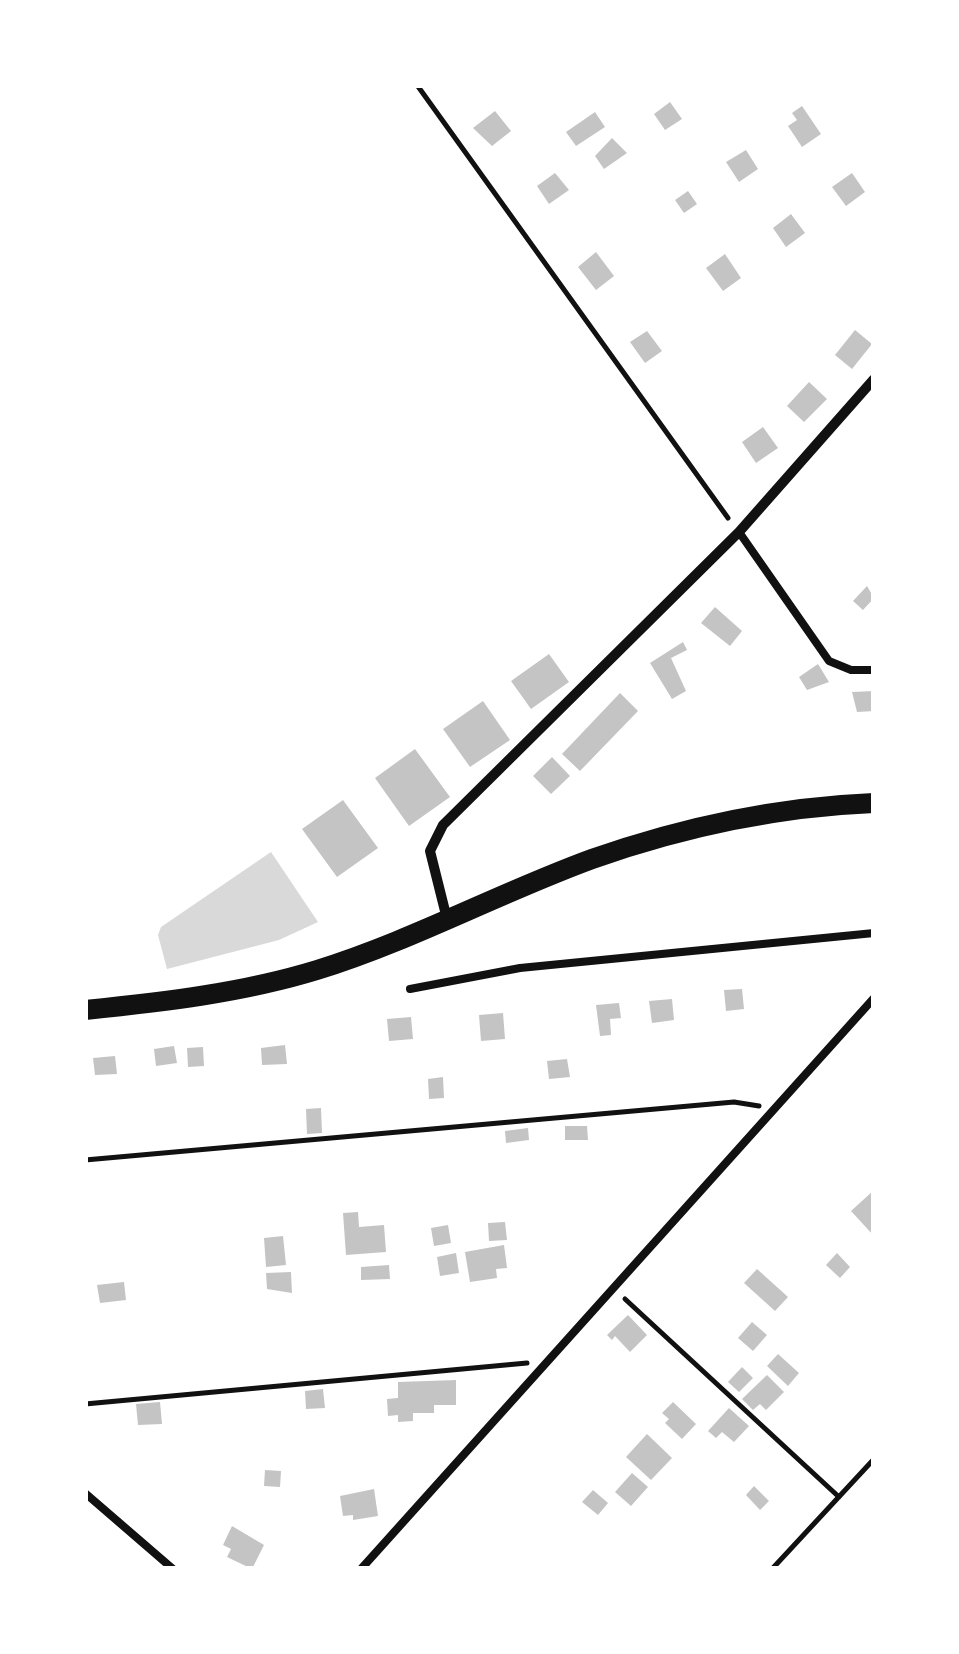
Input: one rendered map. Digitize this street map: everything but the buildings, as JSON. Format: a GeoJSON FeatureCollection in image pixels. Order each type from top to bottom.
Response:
{"type":"FeatureCollection","features":[{"type":"Feature","properties":{"kind":"main road"},"geometry":{"type":"LineString","coordinates":[[85,1010],[277,982],[591,860],[682,831],[764,814],[874,803]]}},
{"type":"Feature","properties":{"kind":"street"},"geometry":{"type":"LineString","coordinates":[[447,919],[436,889],[430,851],[443,826],[739,532],[874,378]]}},
{"type":"Feature","properties":{"kind":"lane"},"geometry":{"type":"LineString","coordinates":[[739,532],[829,661],[852,670],[874,670]]}},
{"type":"Feature","properties":{"kind":"lane"},"geometry":{"type":"LineString","coordinates":[[410,988],[520,968],[874,933]]}},
{"type":"Feature","properties":{"kind":"lane"},"geometry":{"type":"LineString","coordinates":[[361,1569],[874,998]]}},
{"type":"Feature","properties":{"kind":"lane"},"geometry":{"type":"LineString","coordinates":[[85,1493],[173,1569]]}},
{"type":"Feature","properties":{"kind":"path"},"geometry":{"type":"LineString","coordinates":[[417,85],[739,532]]}},
{"type":"Feature","properties":{"kind":"path"},"geometry":{"type":"LineString","coordinates":[[85,1160],[734,1102],[778,1109]]}},
{"type":"Feature","properties":{"kind":"path"},"geometry":{"type":"LineString","coordinates":[[615,1290],[839,1497]]}},
{"type":"Feature","properties":{"kind":"path"},"geometry":{"type":"LineString","coordinates":[[85,1404],[516,1361],[545,1366]]}},
{"type":"Feature","properties":{"kind":"path"},"geometry":{"type":"LineString","coordinates":[[772,1569],[874,1459]]}},
{"type":"Feature","properties":{"kind":"shaded area"},"geometry":{"type":"Polygon","coordinates":[[[271,852],[318,922],[279,940],[167,969],[158,935],[161,927],[271,852]]]}}]}
